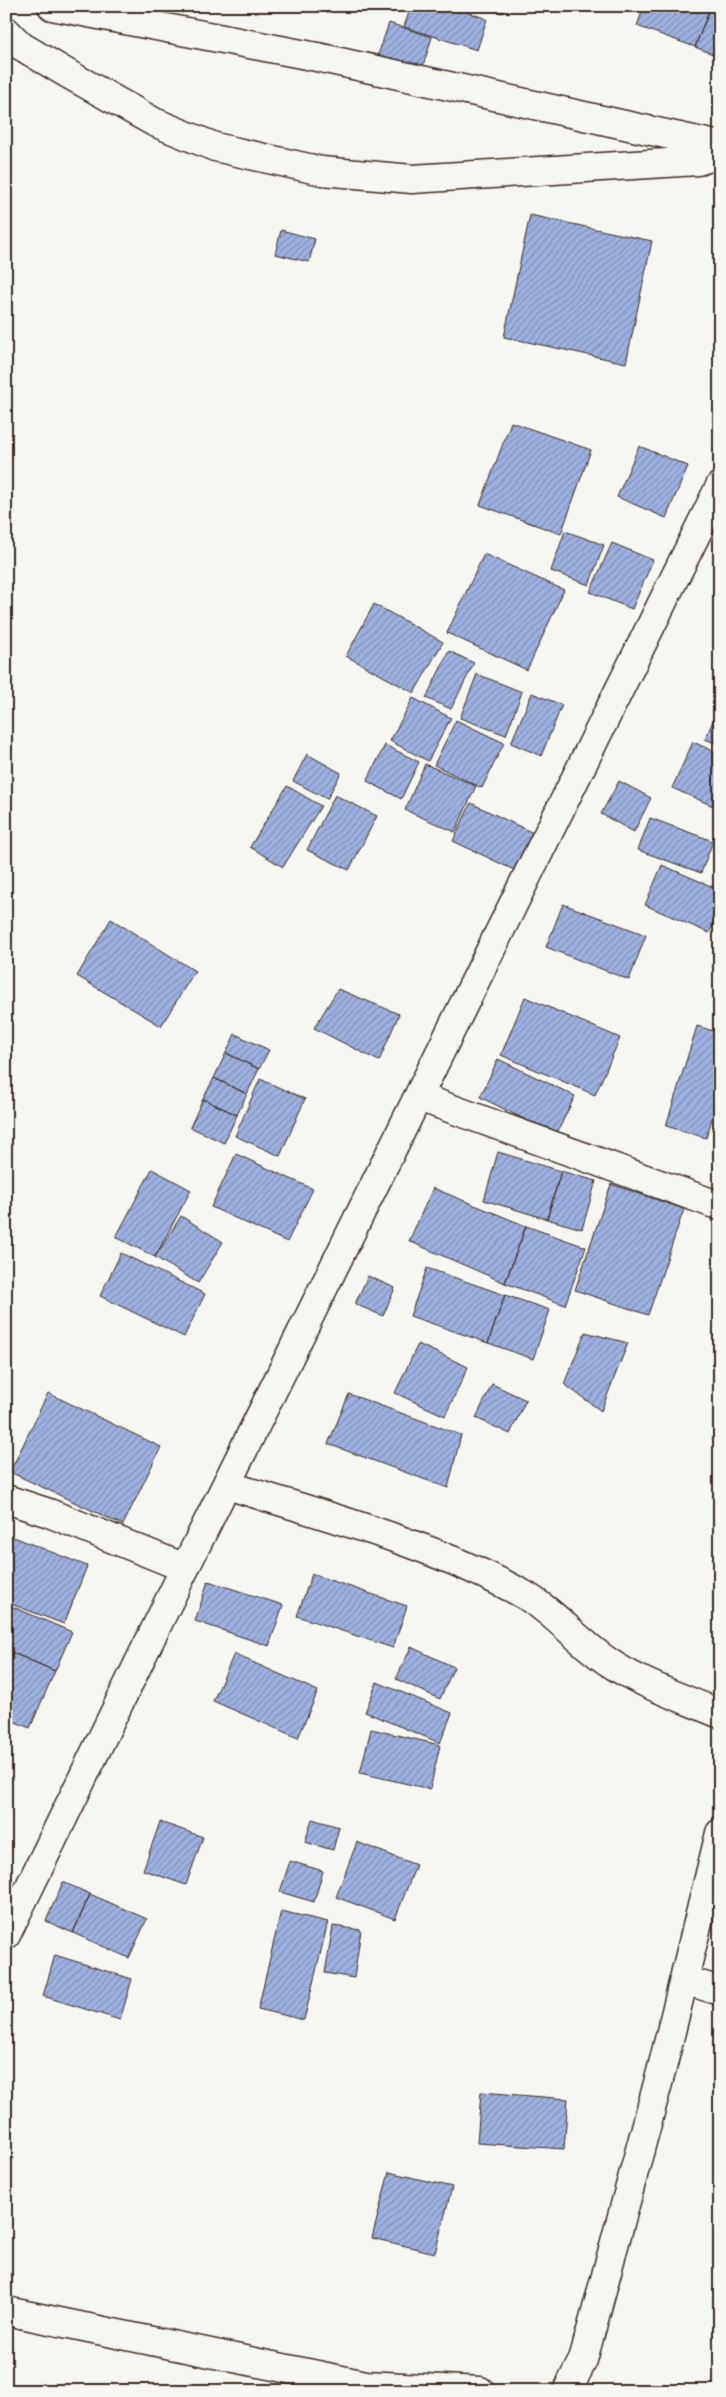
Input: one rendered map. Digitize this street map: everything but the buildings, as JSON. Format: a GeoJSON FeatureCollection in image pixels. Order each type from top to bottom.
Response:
{"type":"FeatureCollection","features":[{"type":"Feature","properties":{"kind":"street"},"geometry":{"type":"LineString","coordinates":[[52,6],[317,57],[720,146]]}},
{"type":"Feature","properties":{"kind":"street"},"geometry":{"type":"LineString","coordinates":[[6,31],[21,46],[154,122],[215,147],[322,170],[412,179],[438,178],[698,161],[720,154]]}},
{"type":"Feature","properties":{"kind":"street"},"geometry":{"type":"LineString","coordinates":[[6,1935],[185,1568],[720,486]]}},
{"type":"Feature","properties":{"kind":"street"},"geometry":{"type":"LineString","coordinates":[[419,1097],[720,1206]]}},
{"type":"Feature","properties":{"kind":"street"},"geometry":{"type":"LineString","coordinates":[[227,1484],[419,1546],[482,1574],[523,1594],[608,1662],[633,1677],[720,1714]]}},
{"type":"Feature","properties":{"kind":"street"},"geometry":{"type":"LineString","coordinates":[[6,1499],[49,1513],[185,1568]]}},
{"type":"Feature","properties":{"kind":"street"},"geometry":{"type":"LineString","coordinates":[[567,2391],[583,2360],[684,1980],[720,1833]]}},
{"type":"Feature","properties":{"kind":"street"},"geometry":{"type":"LineString","coordinates":[[684,1980],[720,1991]]}},
{"type":"Feature","properties":{"kind":"street"},"geometry":{"type":"LineString","coordinates":[[6,2311],[366,2385],[480,2391]]}}]}
